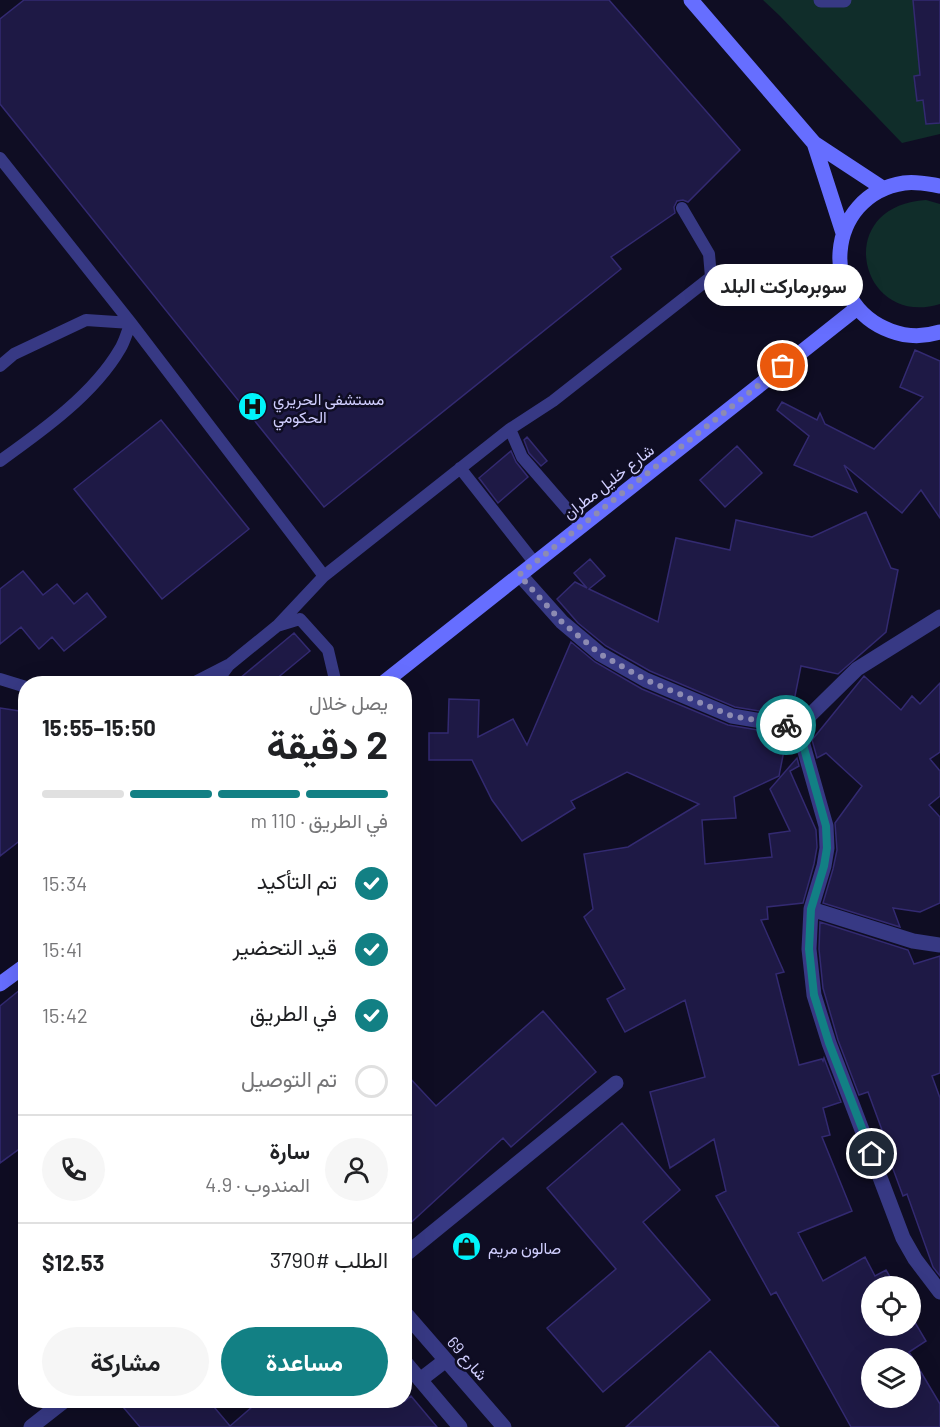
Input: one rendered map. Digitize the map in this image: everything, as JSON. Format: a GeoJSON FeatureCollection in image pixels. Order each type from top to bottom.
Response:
{"type":"FeatureCollection","features":[{"type":"Feature","properties":{"kind":"street"},"geometry":{"type":"LineString","coordinates":[[691,0],[814,143],[884,189]]}},
{"type":"Feature","properties":{"kind":"street"},"geometry":{"type":"LineString","coordinates":[[821,0],[844,0]]}},
{"type":"Feature","properties":{"kind":"street"},"geometry":{"type":"LineString","coordinates":[[814,143],[843,233]]}},
{"type":"Feature","properties":{"kind":"street"},"geometry":{"type":"LineString","coordinates":[[940,186],[903,183],[884,189],[867,200],[853,215],[843,233],[839,259],[843,285],[857,308],[877,326],[902,335],[929,336],[940,332]]}},
{"type":"Feature","properties":{"kind":"street","name":"شارع خليل مطران"},"geometry":{"type":"LineString","coordinates":[[392,676],[857,308]]}},
{"type":"Feature","properties":{"kind":"street"},"geometry":{"type":"LineString","coordinates":[[519,575],[562,622],[600,654],[646,680],[732,716],[798,727]]}},
{"type":"Feature","properties":{"kind":"street"},"geometry":{"type":"LineString","coordinates":[[798,727],[857,669],[940,617]]}},
{"type":"Feature","properties":{"kind":"street"},"geometry":{"type":"LineString","coordinates":[[798,727],[826,826],[827,848],[824,866],[811,909],[809,949],[814,995],[829,1043],[903,1238],[915,1259],[940,1292]]}},
{"type":"Feature","properties":{"kind":"street"},"geometry":{"type":"LineString","coordinates":[[811,909],[913,941],[940,945]]}},
{"type":"Feature","properties":{"kind":"street"},"geometry":{"type":"LineString","coordinates":[[0,984],[18,970]]}},
{"type":"Feature","properties":{"kind":"street"},"geometry":{"type":"LineString","coordinates":[[412,1249],[616,1083]]}},
{"type":"Feature","properties":{"kind":"street","name":"شارع 69"},"geometry":{"type":"LineString","coordinates":[[412,1321],[504,1427]]}},
{"type":"Feature","properties":{"kind":"street"},"geometry":{"type":"LineString","coordinates":[[420,1380],[446,1360]]}},
{"type":"Feature","properties":{"kind":"street"},"geometry":{"type":"LineString","coordinates":[[412,1370],[460,1427]]}},
{"type":"Feature","properties":{"kind":"street"},"geometry":{"type":"LineString","coordinates":[[31,1427],[55,1408]]}},
{"type":"Feature","properties":{"kind":"lane"},"geometry":{"type":"LineString","coordinates":[[0,158],[131,323],[324,576]]}},
{"type":"Feature","properties":{"kind":"lane"},"geometry":{"type":"LineString","coordinates":[[206,676],[229,665],[277,626],[324,576],[460,468],[510,429],[553,401],[711,277],[709,254],[682,208]]}},
{"type":"Feature","properties":{"kind":"lane"},"geometry":{"type":"LineString","coordinates":[[0,366],[14,354],[86,320],[131,323]]}},
{"type":"Feature","properties":{"kind":"lane"},"geometry":{"type":"LineString","coordinates":[[0,461],[96,382],[121,348],[131,323]]}},
{"type":"Feature","properties":{"kind":"lane"},"geometry":{"type":"LineString","coordinates":[[510,429],[522,457],[581,525]]}},
{"type":"Feature","properties":{"kind":"lane"},"geometry":{"type":"LineString","coordinates":[[460,468],[534,562]]}},
{"type":"Feature","properties":{"kind":"lane"},"geometry":{"type":"LineString","coordinates":[[277,626],[300,619],[328,650],[334,676]]}},
{"type":"Feature","properties":{"kind":"lane"},"geometry":{"type":"LineString","coordinates":[[221,676],[229,665]]}},
{"type":"Feature","properties":{"kind":"lane"},"geometry":{"type":"LineString","coordinates":[[0,679],[18,685]]}},
{"type":"Feature","properties":{"kind":"green space"},"geometry":{"type":"Polygon","coordinates":[[[763,0],[940,0],[940,134],[902,143],[763,0]]]}},
{"type":"Feature","properties":{"kind":"green space"},"geometry":{"type":"Polygon","coordinates":[[[926,200],[940,204],[940,304],[912,307],[891,299],[875,284],[867,264],[867,242],[876,222],[896,207],[926,200]]]}},
{"type":"Feature","properties":{"kind":"building","name":"مستشفى الحريري الحكومي"},"geometry":{"type":"Polygon","coordinates":[[[24,0],[609,0],[740,150],[688,202],[677,201],[674,207],[675,213],[611,257],[621,269],[324,507],[0,104],[0,19],[24,0]]]}},
{"type":"Feature","properties":{"kind":"building"},"geometry":{"type":"Polygon","coordinates":[[[913,0],[940,0],[940,123],[926,124],[923,100],[917,101],[914,76],[920,75],[913,0]]]}},
{"type":"Feature","properties":{"kind":"building"},"geometry":{"type":"Polygon","coordinates":[[[915,350],[940,361],[940,518],[921,490],[902,513],[844,465],[857,492],[794,465],[809,436],[777,410],[782,402],[817,420],[820,413],[825,424],[874,449],[923,397],[900,387],[915,350]]]}},
{"type":"Feature","properties":{"kind":"building"},"geometry":{"type":"Polygon","coordinates":[[[161,420],[249,529],[162,599],[74,489],[161,420]]]}},
{"type":"Feature","properties":{"kind":"building"},"geometry":{"type":"Polygon","coordinates":[[[527,437],[547,461],[541,466],[529,453],[524,440],[527,437]]]}},
{"type":"Feature","properties":{"kind":"building"},"geometry":{"type":"Polygon","coordinates":[[[737,446],[762,473],[725,507],[700,480],[737,446]]]}},
{"type":"Feature","properties":{"kind":"building"},"geometry":{"type":"Polygon","coordinates":[[[511,451],[516,462],[528,477],[498,503],[479,478],[511,451]]]}},
{"type":"Feature","properties":{"kind":"building"},"geometry":{"type":"Polygon","coordinates":[[[866,512],[891,568],[898,570],[886,632],[838,674],[801,666],[791,716],[735,707],[650,671],[606,646],[578,623],[557,599],[575,582],[587,588],[574,573],[590,559],[605,576],[589,589],[658,622],[676,538],[730,550],[736,520],[812,537],[866,512]]]}},
{"type":"Feature","properties":{"kind":"building"},"geometry":{"type":"Polygon","coordinates":[[[23,571],[43,595],[57,584],[74,604],[87,593],[106,617],[64,651],[52,637],[39,649],[21,627],[0,644],[0,589],[23,571]]]}},
{"type":"Feature","properties":{"kind":"building"},"geometry":{"type":"Polygon","coordinates":[[[294,633],[310,651],[280,676],[243,676],[294,633]]]}},
{"type":"Feature","properties":{"kind":"building"},"geometry":{"type":"Polygon","coordinates":[[[571,642],[595,662],[642,689],[728,725],[787,735],[779,776],[734,797],[736,818],[702,820],[705,864],[772,857],[769,834],[790,831],[770,789],[797,758],[799,766],[790,771],[816,830],[817,847],[814,864],[803,903],[767,907],[768,919],[761,920],[784,972],[776,974],[799,1065],[822,1059],[823,1061],[824,1058],[841,1102],[823,1108],[830,1135],[822,1137],[852,1211],[798,1233],[823,1281],[865,1257],[875,1276],[861,1276],[861,1336],[921,1336],[921,1333],[926,1341],[915,1348],[861,1348],[861,1408],[921,1408],[921,1372],[940,1404],[940,1427],[851,1427],[776,1292],[771,1295],[716,1196],[726,1191],[714,1139],[670,1168],[650,1092],[705,1077],[685,1000],[625,1032],[607,999],[625,989],[584,917],[593,909],[584,854],[628,847],[699,804],[627,772],[571,801],[575,808],[522,841],[492,800],[472,760],[429,760],[429,733],[448,733],[449,699],[479,700],[478,737],[513,719],[527,745],[571,642]]]}},
{"type":"Feature","properties":{"kind":"building"},"geometry":{"type":"Polygon","coordinates":[[[864,676],[901,710],[912,696],[920,704],[940,683],[940,752],[930,759],[940,771],[940,796],[929,805],[940,817],[940,903],[920,912],[893,908],[900,927],[823,903],[837,850],[835,823],[862,786],[826,753],[817,758],[812,740],[864,676]]]}},
{"type":"Feature","properties":{"kind":"building"},"geometry":{"type":"Polygon","coordinates":[[[0,708],[18,711],[18,842],[0,856],[0,708]]]}},
{"type":"Feature","properties":{"kind":"building"},"geometry":{"type":"Polygon","coordinates":[[[820,922],[908,950],[914,964],[940,956],[940,1073],[932,1076],[940,1098],[940,1276],[933,1267],[907,1194],[903,1196],[868,1092],[859,1095],[838,1040],[823,988],[819,949],[820,922]]]}},
{"type":"Feature","properties":{"kind":"building"},"geometry":{"type":"Polygon","coordinates":[[[18,991],[18,1150],[0,1163],[0,1006],[18,991]]]}},
{"type":"Feature","properties":{"kind":"building"},"geometry":{"type":"Polygon","coordinates":[[[543,1011],[596,1072],[511,1147],[503,1138],[412,1222],[412,1080],[436,1106],[543,1011]]]}},
{"type":"Feature","properties":{"kind":"building"},"geometry":{"type":"Polygon","coordinates":[[[622,1123],[680,1190],[643,1222],[710,1300],[603,1392],[547,1328],[616,1269],[547,1188],[622,1123]]]}},
{"type":"Feature","properties":{"kind":"building"},"geometry":{"type":"Polygon","coordinates":[[[886,1270],[890,1276],[875,1276],[886,1270]]]}},
{"type":"Feature","properties":{"kind":"building"},"geometry":{"type":"Polygon","coordinates":[[[710,1351],[779,1427],[626,1427],[710,1351]]]}},
{"type":"Feature","properties":{"kind":"building"},"geometry":{"type":"Polygon","coordinates":[[[412,1397],[437,1427],[140,1427],[124,1408],[215,1408],[230,1426],[251,1408],[412,1408],[412,1397]]]}},
{"type":"Feature","properties":{"kind":"way so far"},"geometry":{"type":"LineString","coordinates":[[783,366],[519,575],[562,622],[600,654],[646,680],[732,716],[786,725]]}},
{"type":"Feature","properties":{"kind":"place","name":"سوبرماركت البلد"},"geometry":{"type":"Point","coordinates":[783,366]}},
{"type":"Feature","properties":{"kind":"place","name":"مستشفى الحريري الحكومي"},"geometry":{"type":"Point","coordinates":[252,407]}},
{"type":"Feature","properties":{"kind":"place","name":"صالون مريم"},"geometry":{"type":"Point","coordinates":[467,1247]}},
{"type":"Feature","properties":{"kind":"route"},"geometry":{"type":"LineString","coordinates":[[786,725],[798,727],[826,826],[827,848],[824,866],[811,909],[809,949],[814,995],[829,1043],[872,1154]]}}]}
